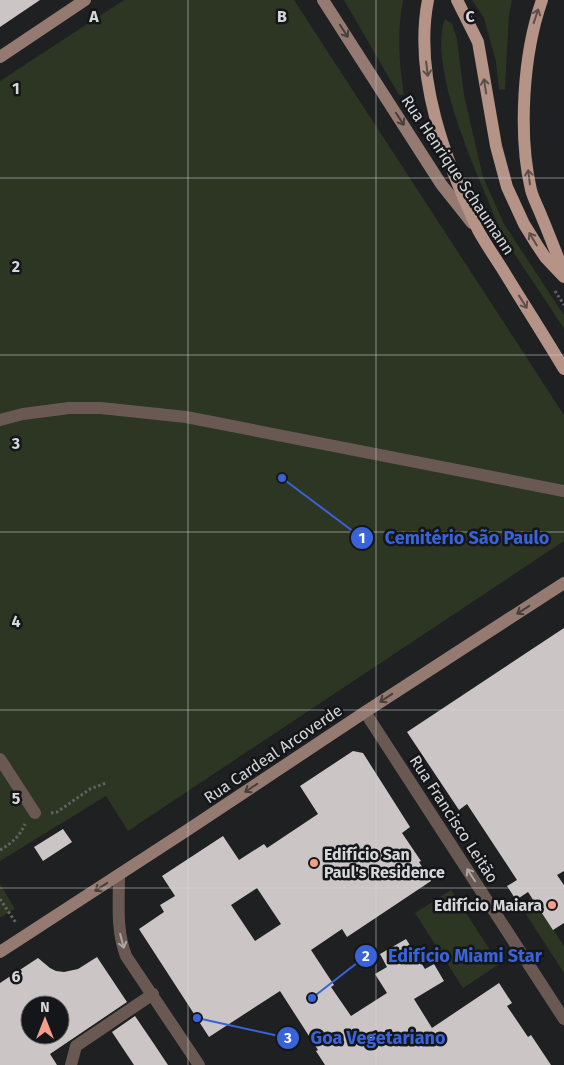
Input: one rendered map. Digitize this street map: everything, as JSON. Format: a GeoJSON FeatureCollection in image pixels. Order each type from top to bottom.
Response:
{"type":"FeatureCollection","features":[{"type":"Feature","properties":{"kind":"main road"},"geometry":{"type":"LineString","coordinates":[[0,57],[85,0]]}},
{"type":"Feature","properties":{"kind":"main road","name":"Rua Henrique Schaumann"},"geometry":{"type":"LineString","coordinates":[[324,0],[441,184],[479,231],[564,369]]}},
{"type":"Feature","properties":{"kind":"main road"},"geometry":{"type":"LineString","coordinates":[[428,0],[424,20],[431,101],[442,143],[479,231]]}},
{"type":"Feature","properties":{"kind":"main road"},"geometry":{"type":"LineString","coordinates":[[457,0],[478,42],[496,146],[506,187],[524,224],[537,245],[545,257],[564,277]]}},
{"type":"Feature","properties":{"kind":"main road"},"geometry":{"type":"LineString","coordinates":[[542,0],[534,22],[528,59],[525,88],[525,143],[531,191],[564,272]]}},
{"type":"Feature","properties":{"kind":"main road","name":"Rua Cardeal Arcoverde"},"geometry":{"type":"LineString","coordinates":[[0,952],[365,712],[564,584]]}},
{"type":"Feature","properties":{"kind":"street"},"geometry":{"type":"LineString","coordinates":[[0,420],[24,414],[69,408],[102,408],[186,417],[564,491]]}},
{"type":"Feature","properties":{"kind":"street","name":"Rua Francisco Leitão"},"geometry":{"type":"LineString","coordinates":[[365,712],[564,1019]]}},
{"type":"Feature","properties":{"kind":"street"},"geometry":{"type":"LineString","coordinates":[[0,759],[35,813]]}},
{"type":"Feature","properties":{"kind":"street"},"geometry":{"type":"LineString","coordinates":[[119,875],[119,930],[126,956],[199,1065]]}},
{"type":"Feature","properties":{"kind":"street"},"geometry":{"type":"LineString","coordinates":[[71,1065],[76,1046],[153,994]]}},
{"type":"Feature","properties":{"kind":"path"},"geometry":{"type":"LineString","coordinates":[[0,899],[24,937]]}},
{"type":"Feature","properties":{"kind":"green space"},"geometry":{"type":"Polygon","coordinates":[[[124,0],[294,0],[564,415],[564,541],[128,831],[106,796],[0,861],[0,81],[124,0]]]}},
{"type":"Feature","properties":{"kind":"green space"},"geometry":{"type":"Polygon","coordinates":[[[344,0],[403,0],[399,48],[404,95],[399,95],[344,0]]]}},
{"type":"Feature","properties":{"kind":"green space"},"geometry":{"type":"Polygon","coordinates":[[[472,0],[512,0],[509,15],[505,89],[499,90],[496,62],[484,18],[472,0]]]}},
{"type":"Feature","properties":{"kind":"green space"},"geometry":{"type":"Polygon","coordinates":[[[445,19],[452,24],[457,39],[464,95],[483,177],[504,224],[564,315],[564,329],[502,233],[468,153],[452,105],[442,58],[441,37],[445,19]]]}},
{"type":"Feature","properties":{"kind":"green space"},"geometry":{"type":"Polygon","coordinates":[[[0,884],[15,909],[0,918],[0,884]]]}},
{"type":"Feature","properties":{"kind":"green space"},"geometry":{"type":"Polygon","coordinates":[[[451,890],[499,964],[463,988],[415,913],[451,890]]]}},
{"type":"Feature","properties":{"kind":"green space"},"geometry":{"type":"Polygon","coordinates":[[[532,897],[564,946],[564,973],[520,905],[532,897]]]}},
{"type":"Feature","properties":{"kind":"building"},"geometry":{"type":"Polygon","coordinates":[[[0,0],[40,0],[0,27],[0,0]]]}},
{"type":"Feature","properties":{"kind":"building"},"geometry":{"type":"Polygon","coordinates":[[[564,628],[564,871],[557,875],[564,885],[564,923],[553,930],[528,892],[516,900],[507,886],[517,880],[467,804],[459,810],[407,732],[564,628]]]}},
{"type":"Feature","properties":{"kind":"building"},"geometry":{"type":"Polygon","coordinates":[[[353,751],[363,753],[410,827],[402,833],[421,861],[419,862],[431,881],[347,937],[342,929],[311,950],[334,985],[331,987],[351,1016],[387,993],[375,974],[387,967],[380,954],[406,939],[425,969],[434,964],[444,981],[414,999],[432,1028],[499,983],[512,1003],[507,1006],[528,1037],[531,1035],[551,1065],[325,1065],[316,1051],[318,1050],[280,991],[209,1037],[139,929],[164,912],[160,905],[175,896],[162,876],[223,836],[239,860],[264,844],[267,848],[318,814],[300,786],[353,751]],[[257,888],[231,905],[255,941],[281,924],[257,888]]]}},
{"type":"Feature","properties":{"kind":"building"},"geometry":{"type":"Polygon","coordinates":[[[63,829],[72,842],[43,861],[34,847],[63,829]]]}},
{"type":"Feature","properties":{"kind":"building"},"geometry":{"type":"Polygon","coordinates":[[[97,957],[127,1002],[70,1040],[70,995],[20,995],[20,1045],[63,1045],[50,1054],[57,1065],[0,1065],[0,983],[38,958],[50,968],[64,972],[78,969],[97,957]]]}},
{"type":"Feature","properties":{"kind":"building"},"geometry":{"type":"Polygon","coordinates":[[[135,1016],[168,1065],[134,1065],[112,1032],[135,1016]]]}},
{"type":"Feature","properties":{"kind":"place","name":"Cemitério São Paulo"},"geometry":{"type":"Point","coordinates":[282,478]}},
{"type":"Feature","properties":{"kind":"place","name":"Edifício San Paul's Residence"},"geometry":{"type":"Point","coordinates":[314,863]}},
{"type":"Feature","properties":{"kind":"place","name":"Edifício Maiara"},"geometry":{"type":"Point","coordinates":[552,905]}},
{"type":"Feature","properties":{"kind":"place","name":"Edifício Miami Star"},"geometry":{"type":"Point","coordinates":[312,998]}},
{"type":"Feature","properties":{"kind":"place","name":"Goa Vegetariano"},"geometry":{"type":"Point","coordinates":[197,1018]}}]}
